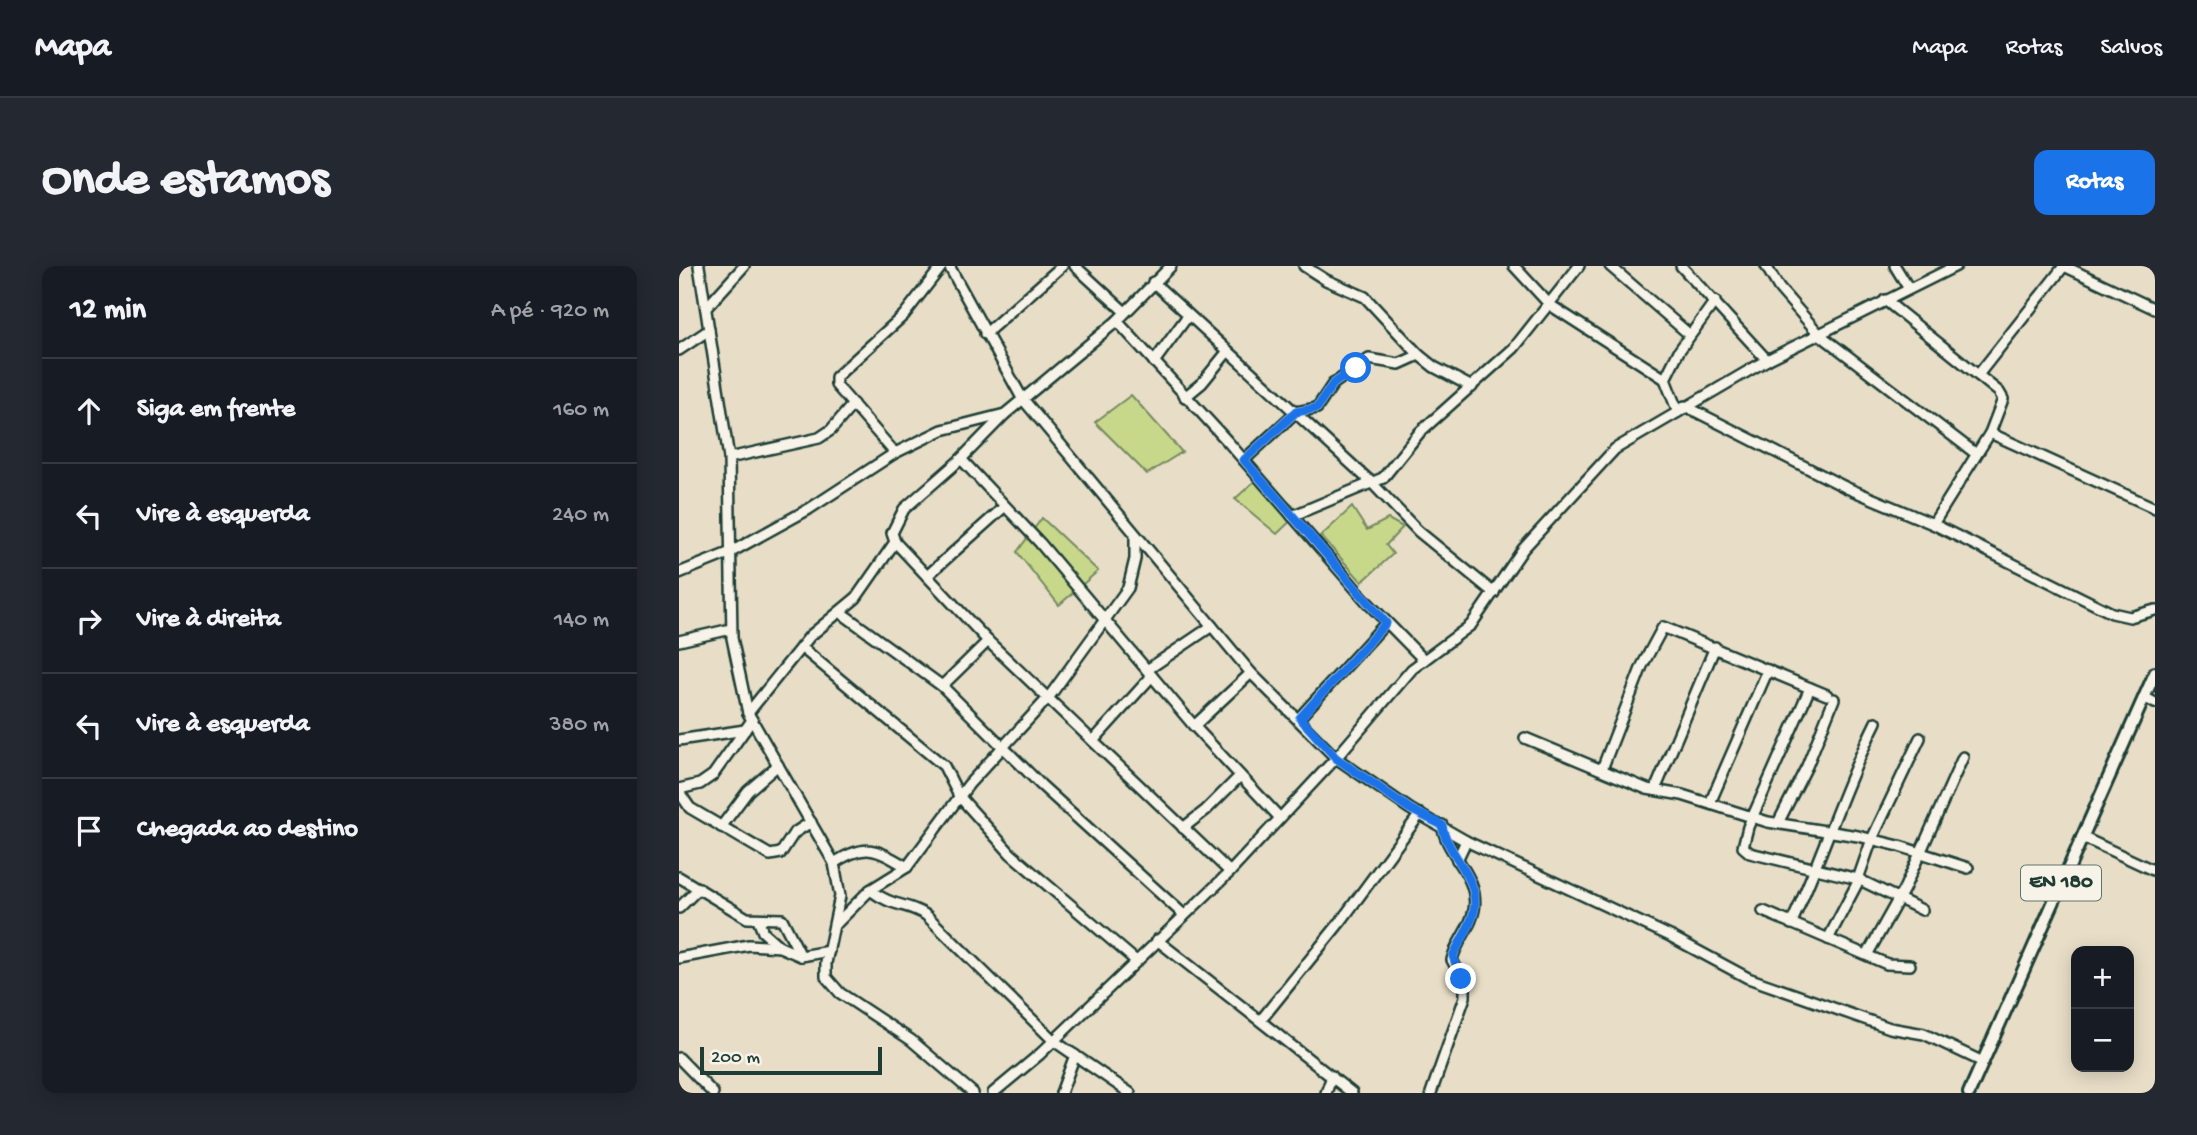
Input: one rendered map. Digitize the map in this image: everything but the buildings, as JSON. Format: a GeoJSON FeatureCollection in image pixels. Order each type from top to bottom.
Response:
{"type":"FeatureCollection","features":[{"type":"Feature","properties":{"kind":"main road","name":"EN 180"},"geometry":{"type":"LineString","coordinates":[[1969,1093],[2155,673]]}},
{"type":"Feature","properties":{"kind":"street"},"geometry":{"type":"LineString","coordinates":[[699,266],[729,458],[731,629],[750,716],[834,863],[840,888],[827,977],[840,993],[911,1040],[973,1093]]}},
{"type":"Feature","properties":{"kind":"street"},"geometry":{"type":"LineString","coordinates":[[706,308],[744,266]]}},
{"type":"Feature","properties":{"kind":"street"},"geometry":{"type":"LineString","coordinates":[[895,453],[836,385],[838,374],[904,315],[942,266]]}},
{"type":"Feature","properties":{"kind":"street"},"geometry":{"type":"LineString","coordinates":[[949,266],[1021,398],[1251,673],[1300,718],[1336,758],[1466,841],[1670,936],[1748,978],[1890,1028],[1924,1034],[1983,1062]]}},
{"type":"Feature","properties":{"kind":"street"},"geometry":{"type":"LineString","coordinates":[[985,334],[1062,266]]}},
{"type":"Feature","properties":{"kind":"street"},"geometry":{"type":"LineString","coordinates":[[1075,266],[1125,312]]}},
{"type":"Feature","properties":{"kind":"street"},"geometry":{"type":"LineString","coordinates":[[1304,266],[1326,280],[1365,297],[1419,355],[1434,367],[1472,387]]}},
{"type":"Feature","properties":{"kind":"street"},"geometry":{"type":"LineString","coordinates":[[1514,266],[1550,305],[1665,379],[1682,409],[1835,482],[1933,524],[2112,612],[2130,617],[2155,610]]}},
{"type":"Feature","properties":{"kind":"street"},"geometry":{"type":"LineString","coordinates":[[1292,516],[1383,478],[1420,432],[1514,348],[1579,266]]}},
{"type":"Feature","properties":{"kind":"street"},"geometry":{"type":"LineString","coordinates":[[1610,266],[1690,335]]}},
{"type":"Feature","properties":{"kind":"street"},"geometry":{"type":"LineString","coordinates":[[1681,266],[1767,360]]}},
{"type":"Feature","properties":{"kind":"street"},"geometry":{"type":"LineString","coordinates":[[1766,266],[1779,288],[1819,334],[1975,453]]}},
{"type":"Feature","properties":{"kind":"street"},"geometry":{"type":"LineString","coordinates":[[1895,266],[1909,289]]}},
{"type":"Feature","properties":{"kind":"street"},"geometry":{"type":"LineString","coordinates":[[993,1093],[1054,1041],[1135,960],[1230,872],[1423,660],[1471,625],[1523,549],[1615,449],[1767,360],[1956,266]]}},
{"type":"Feature","properties":{"kind":"street"},"geometry":{"type":"LineString","coordinates":[[1978,374],[2064,266],[2155,309]]}},
{"type":"Feature","properties":{"kind":"street"},"geometry":{"type":"LineString","coordinates":[[1166,268],[1117,321],[1021,398],[961,459],[904,509],[892,533],[895,542],[988,642],[1049,697],[1230,872]]}},
{"type":"Feature","properties":{"kind":"street"},"geometry":{"type":"LineString","coordinates":[[1153,282],[1187,317],[1372,483],[1418,531],[1494,593]]}},
{"type":"Feature","properties":{"kind":"street"},"geometry":{"type":"LineString","coordinates":[[1885,300],[1978,374],[2003,398],[1990,433],[1933,524]]}},
{"type":"Feature","properties":{"kind":"street"},"geometry":{"type":"LineString","coordinates":[[1665,379],[1690,335],[1715,301]]}},
{"type":"Feature","properties":{"kind":"street"},"geometry":{"type":"LineString","coordinates":[[1154,362],[1187,317]]}},
{"type":"Feature","properties":{"kind":"street"},"geometry":{"type":"LineString","coordinates":[[1117,321],[1244,460],[1386,623],[1423,660]]}},
{"type":"Feature","properties":{"kind":"street"},"geometry":{"type":"LineString","coordinates":[[679,350],[709,330]]}},
{"type":"Feature","properties":{"kind":"street"},"geometry":{"type":"LineString","coordinates":[[1185,397],[1202,383],[1228,351]]}},
{"type":"Feature","properties":{"kind":"street"},"geometry":{"type":"LineString","coordinates":[[1244,460],[1296,412],[1317,408],[1333,384],[1369,359],[1399,364],[1419,355]]}},
{"type":"Feature","properties":{"kind":"street"},"geometry":{"type":"LineString","coordinates":[[729,458],[818,438],[831,430],[853,404]]}},
{"type":"Feature","properties":{"kind":"street"},"geometry":{"type":"LineString","coordinates":[[679,573],[731,552],[810,509],[895,453],[950,427],[1005,414]]}},
{"type":"Feature","properties":{"kind":"street"},"geometry":{"type":"LineString","coordinates":[[1990,433],[2155,508]]}},
{"type":"Feature","properties":{"kind":"street"},"geometry":{"type":"LineString","coordinates":[[961,459],[1040,543],[1194,726],[1280,818]]}},
{"type":"Feature","properties":{"kind":"street"},"geometry":{"type":"LineString","coordinates":[[927,576],[1004,507]]}},
{"type":"Feature","properties":{"kind":"street"},"geometry":{"type":"LineString","coordinates":[[837,923],[870,890],[907,867],[959,796],[1005,749],[1049,697],[1128,588],[1135,559],[1135,536]]}},
{"type":"Feature","properties":{"kind":"street"},"geometry":{"type":"LineString","coordinates":[[811,822],[798,829],[785,848],[776,855],[721,827],[686,805],[679,790],[708,780],[745,730],[750,716],[801,647],[856,598],[895,542]]}},
{"type":"Feature","properties":{"kind":"street"},"geometry":{"type":"LineString","coordinates":[[840,612],[942,686],[1005,749],[1184,915]]}},
{"type":"Feature","properties":{"kind":"street"},"geometry":{"type":"LineString","coordinates":[[1300,718],[1386,623]]}},
{"type":"Feature","properties":{"kind":"street"},"geometry":{"type":"LineString","coordinates":[[1093,741],[1149,673],[1212,626]]}},
{"type":"Feature","properties":{"kind":"street"},"geometry":{"type":"LineString","coordinates":[[1602,769],[1642,666],[1660,629],[1666,627],[1830,697],[1807,766],[1778,823]]}},
{"type":"Feature","properties":{"kind":"street"},"geometry":{"type":"LineString","coordinates":[[679,640],[731,629]]}},
{"type":"Feature","properties":{"kind":"street"},"geometry":{"type":"LineString","coordinates":[[942,686],[988,642]]}},
{"type":"Feature","properties":{"kind":"street"},"geometry":{"type":"LineString","coordinates":[[801,647],[944,766],[959,796],[1011,854],[1135,960]]}},
{"type":"Feature","properties":{"kind":"street"},"geometry":{"type":"LineString","coordinates":[[1654,790],[1715,647]]}},
{"type":"Feature","properties":{"kind":"street"},"geometry":{"type":"LineString","coordinates":[[1710,803],[1768,670]]}},
{"type":"Feature","properties":{"kind":"street"},"geometry":{"type":"LineString","coordinates":[[1194,726],[1251,673]]}},
{"type":"Feature","properties":{"kind":"street"},"geometry":{"type":"LineString","coordinates":[[1810,688],[1742,844],[1745,850],[1858,879],[1922,910]]}},
{"type":"Feature","properties":{"kind":"street"},"geometry":{"type":"LineString","coordinates":[[2144,697],[2155,703]]}},
{"type":"Feature","properties":{"kind":"street"},"geometry":{"type":"LineString","coordinates":[[1038,710],[1064,714]]}},
{"type":"Feature","properties":{"kind":"street"},"geometry":{"type":"LineString","coordinates":[[1791,924],[1817,870],[1828,831],[1876,722]]}},
{"type":"Feature","properties":{"kind":"street"},"geometry":{"type":"LineString","coordinates":[[679,740],[745,730]]}},
{"type":"Feature","properties":{"kind":"street"},"geometry":{"type":"LineString","coordinates":[[1525,738],[1654,790],[1778,823],[1872,839],[1968,868]]}},
{"type":"Feature","properties":{"kind":"street"},"geometry":{"type":"LineString","coordinates":[[1828,939],[1858,879],[1872,839],[1920,738]]}},
{"type":"Feature","properties":{"kind":"street"},"geometry":{"type":"LineString","coordinates":[[1867,955],[1899,900],[1963,757]]}},
{"type":"Feature","properties":{"kind":"street"},"geometry":{"type":"LineString","coordinates":[[721,827],[748,790],[778,765]]}},
{"type":"Feature","properties":{"kind":"street"},"geometry":{"type":"LineString","coordinates":[[1183,828],[1206,810],[1240,776]]}},
{"type":"Feature","properties":{"kind":"street"},"geometry":{"type":"LineString","coordinates":[[1261,1020],[1341,921],[1420,814]]}},
{"type":"Feature","properties":{"kind":"street"},"geometry":{"type":"LineString","coordinates":[[1431,1093],[1466,990],[1452,960],[1471,919],[1475,899],[1473,885],[1448,847],[1442,825]]}},
{"type":"Feature","properties":{"kind":"street"},"geometry":{"type":"LineString","coordinates":[[2082,837],[2155,871]]}},
{"type":"Feature","properties":{"kind":"street"},"geometry":{"type":"LineString","coordinates":[[1457,860],[1466,841]]}},
{"type":"Feature","properties":{"kind":"street"},"geometry":{"type":"LineString","coordinates":[[834,863],[851,852],[871,849],[907,867]]}},
{"type":"Feature","properties":{"kind":"street"},"geometry":{"type":"LineString","coordinates":[[679,877],[740,915],[758,920],[782,919],[801,956]]}},
{"type":"Feature","properties":{"kind":"street"},"geometry":{"type":"LineString","coordinates":[[679,908],[698,888]]}},
{"type":"Feature","properties":{"kind":"street"},"geometry":{"type":"LineString","coordinates":[[870,890],[886,902],[917,909],[926,915],[1054,1041],[1130,1093]]}},
{"type":"Feature","properties":{"kind":"street"},"geometry":{"type":"LineString","coordinates":[[1763,911],[1887,964],[1910,965]]}},
{"type":"Feature","properties":{"kind":"street"},"geometry":{"type":"LineString","coordinates":[[758,920],[760,929],[780,947],[801,956],[829,951]]}},
{"type":"Feature","properties":{"kind":"street"},"geometry":{"type":"LineString","coordinates":[[1157,940],[1352,1093]]}},
{"type":"Feature","properties":{"kind":"street"},"geometry":{"type":"LineString","coordinates":[[679,958],[737,946],[780,947]]}},
{"type":"Feature","properties":{"kind":"street"},"geometry":{"type":"LineString","coordinates":[[1061,1093],[1075,1055]]}},
{"type":"Feature","properties":{"kind":"street"},"geometry":{"type":"LineString","coordinates":[[679,1058],[713,1093]]}},
{"type":"Feature","properties":{"kind":"street"},"geometry":{"type":"LineString","coordinates":[[1326,1093],[1332,1076]]}},
{"type":"Feature","properties":{"kind":"green space"},"geometry":{"type":"Polygon","coordinates":[[[1131,395],[1182,452],[1147,474],[1095,422],[1131,395]]]}},
{"type":"Feature","properties":{"kind":"green space"},"geometry":{"type":"Polygon","coordinates":[[[1259,477],[1300,512],[1277,534],[1235,499],[1259,477]]]}},
{"type":"Feature","properties":{"kind":"green space"},"geometry":{"type":"Polygon","coordinates":[[[1352,507],[1367,530],[1388,519],[1403,527],[1386,545],[1393,554],[1362,582],[1321,536],[1352,507]]]}},
{"type":"Feature","properties":{"kind":"green space"},"geometry":{"type":"Polygon","coordinates":[[[1042,518],[1098,571],[1059,605],[1017,552],[1042,518]]]}},
{"type":"Feature","properties":{"kind":"route"},"geometry":{"type":"LineString","coordinates":[[1356,368],[1333,384],[1317,408],[1296,412],[1244,460],[1386,623],[1300,718],[1336,758],[1410,809],[1442,825],[1448,847],[1473,885],[1475,899],[1471,919],[1452,960],[1461,979]]}}]}
